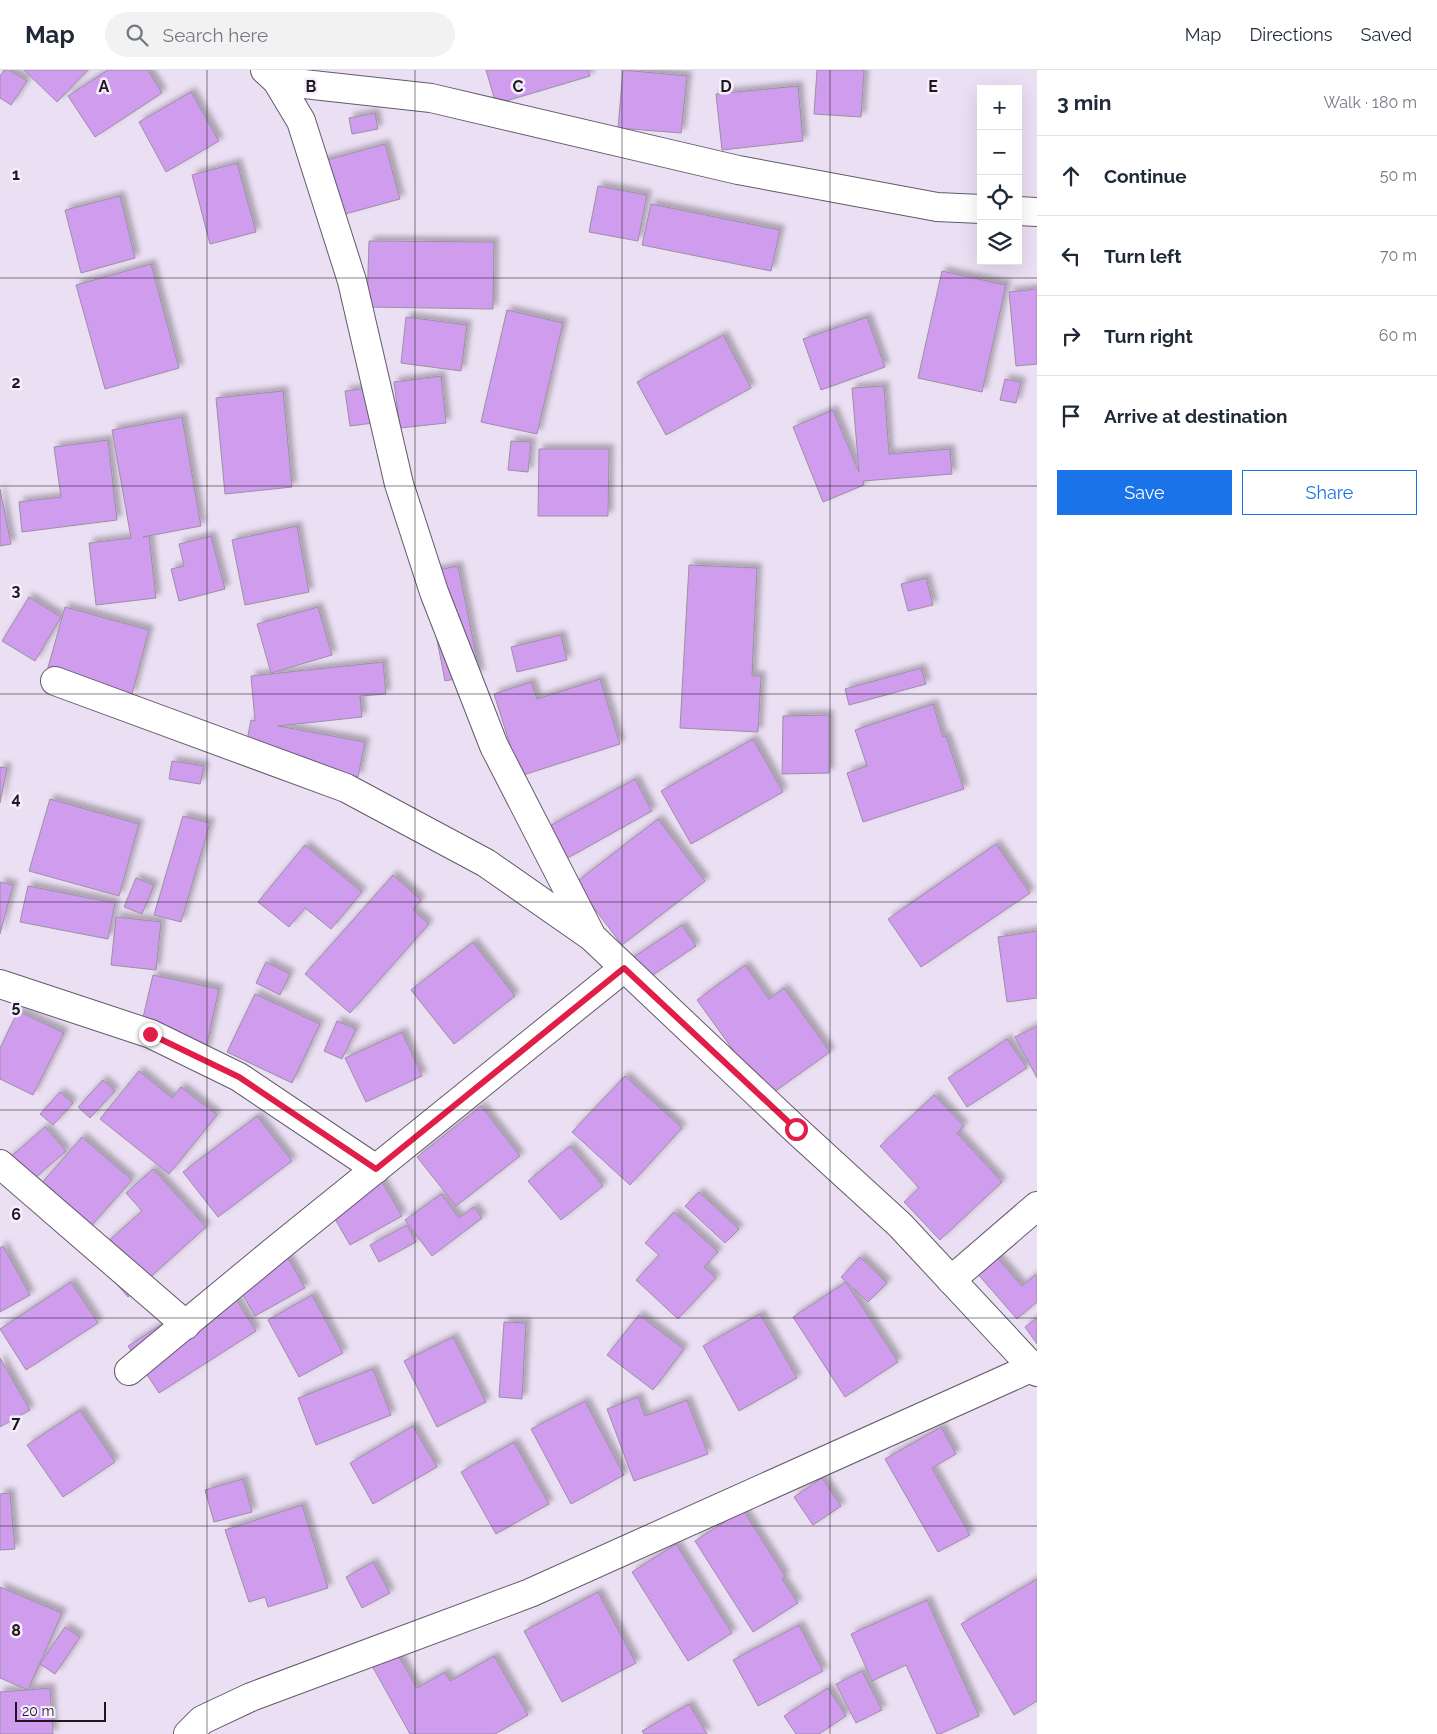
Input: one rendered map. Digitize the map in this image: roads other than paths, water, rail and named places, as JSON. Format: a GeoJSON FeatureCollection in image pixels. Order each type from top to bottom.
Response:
{"type":"FeatureCollection","features":[{"type":"Feature","properties":{"kind":"street"},"geometry":{"type":"LineString","coordinates":[[271,76],[431,98],[738,170],[937,207],[977,209]]}},
{"type":"Feature","properties":{"kind":"street"},"geometry":{"type":"LineString","coordinates":[[271,76],[301,122],[352,281],[399,484],[434,592],[494,746],[592,937]]}},
{"type":"Feature","properties":{"kind":"street"},"geometry":{"type":"LineString","coordinates":[[1022,211],[1037,212]]}},
{"type":"Feature","properties":{"kind":"street"},"geometry":{"type":"LineString","coordinates":[[55,681],[346,788],[486,863],[592,937],[900,1224],[1035,1370],[530,1593],[251,1697],[202,1720],[188,1734]]}},
{"type":"Feature","properties":{"kind":"street"},"geometry":{"type":"LineString","coordinates":[[129,1371],[624,968]]}},
{"type":"Feature","properties":{"kind":"street"},"geometry":{"type":"LineString","coordinates":[[0,984],[150,1034],[239,1077],[376,1169]]}},
{"type":"Feature","properties":{"kind":"street"},"geometry":{"type":"LineString","coordinates":[[0,1164],[186,1325]]}},
{"type":"Feature","properties":{"kind":"street"},"geometry":{"type":"LineString","coordinates":[[951,1280],[1037,1206]]}}]}
